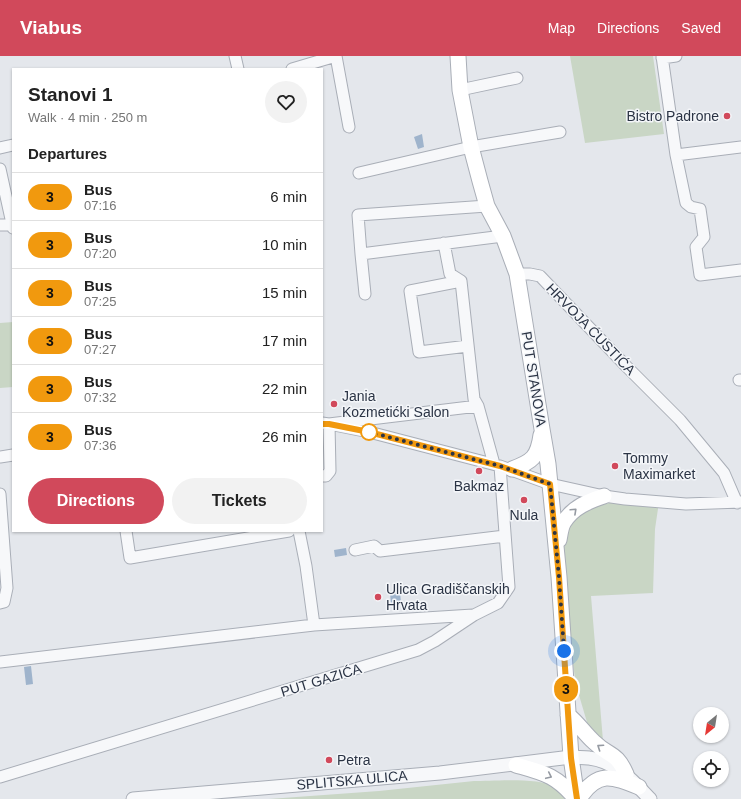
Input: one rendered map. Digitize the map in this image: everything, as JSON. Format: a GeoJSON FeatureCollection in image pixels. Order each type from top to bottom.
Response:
{"type":"FeatureCollection","features":[{"type":"Feature","properties":{"kind":"main road"},"geometry":{"type":"LineString","coordinates":[[458,56],[460,90],[471,147],[487,206],[503,236],[517,274]]}},
{"type":"Feature","properties":{"kind":"main road","name":"PUT STANOVA"},"geometry":{"type":"LineString","coordinates":[[517,274],[550,484],[558,559]]}},
{"type":"Feature","properties":{"kind":"main road"},"geometry":{"type":"LineString","coordinates":[[502,467],[525,465],[535,456],[539,449],[542,429]]}},
{"type":"Feature","properties":{"kind":"main road"},"geometry":{"type":"LineString","coordinates":[[577,799],[571,758],[558,559],[563,522],[577,508],[604,496]]}},
{"type":"Feature","properties":{"kind":"main road"},"geometry":{"type":"LineString","coordinates":[[568,715],[595,743],[615,756],[622,765],[626,774]]}},
{"type":"Feature","properties":{"kind":"main road"},"geometry":{"type":"LineString","coordinates":[[516,765],[546,774],[558,780],[577,799]]}},
{"type":"Feature","properties":{"kind":"main road"},"geometry":{"type":"LineString","coordinates":[[577,799],[585,790],[601,779],[610,777],[639,787]]}},
{"type":"Feature","properties":{"kind":"street"},"geometry":{"type":"LineString","coordinates":[[235,56],[238,68]]}},
{"type":"Feature","properties":{"kind":"street"},"geometry":{"type":"LineString","coordinates":[[295,68],[336,56],[349,128]]}},
{"type":"Feature","properties":{"kind":"street"},"geometry":{"type":"LineString","coordinates":[[676,56],[662,57],[676,155],[686,203],[691,207],[700,209],[704,237],[696,247],[700,275],[741,270]]}},
{"type":"Feature","properties":{"kind":"street"},"geometry":{"type":"LineString","coordinates":[[460,90],[517,78]]}},
{"type":"Feature","properties":{"kind":"street"},"geometry":{"type":"LineString","coordinates":[[359,173],[471,147],[560,132]]}},
{"type":"Feature","properties":{"kind":"street"},"geometry":{"type":"LineString","coordinates":[[0,148],[12,145]]}},
{"type":"Feature","properties":{"kind":"street"},"geometry":{"type":"LineString","coordinates":[[676,155],[741,147]]}},
{"type":"Feature","properties":{"kind":"street"},"geometry":{"type":"LineString","coordinates":[[0,170],[12,226],[0,225]]}},
{"type":"Feature","properties":{"kind":"street"},"geometry":{"type":"LineString","coordinates":[[365,294],[358,215],[487,206]]}},
{"type":"Feature","properties":{"kind":"street"},"geometry":{"type":"LineString","coordinates":[[362,254],[503,236]]}},
{"type":"Feature","properties":{"kind":"street"},"geometry":{"type":"LineString","coordinates":[[444,243],[450,274],[462,282]]}},
{"type":"Feature","properties":{"kind":"street","name":"HRVOJA ĆUSTIĆA"},"geometry":{"type":"LineString","coordinates":[[517,274],[540,276],[680,420],[724,473],[739,502]]}},
{"type":"Feature","properties":{"kind":"street"},"geometry":{"type":"LineString","coordinates":[[462,282],[410,291],[419,352],[468,346]]}},
{"type":"Feature","properties":{"kind":"street","name":"PUT GAZIĆA"},"geometry":{"type":"LineString","coordinates":[[0,777],[418,650],[435,641],[474,615],[498,603],[509,587],[502,467],[478,406],[474,400],[462,282]]}},
{"type":"Feature","properties":{"kind":"street"},"geometry":{"type":"LineString","coordinates":[[326,424],[478,406]]}},
{"type":"Feature","properties":{"kind":"street"},"geometry":{"type":"LineString","coordinates":[[326,424],[369,432],[502,467],[550,484],[604,496],[686,504],[739,502]]}},
{"type":"Feature","properties":{"kind":"street"},"geometry":{"type":"LineString","coordinates":[[323,476],[326,476],[330,471],[326,424]]}},
{"type":"Feature","properties":{"kind":"street"},"geometry":{"type":"LineString","coordinates":[[0,457],[12,455]]}},
{"type":"Feature","properties":{"kind":"street"},"geometry":{"type":"LineString","coordinates":[[0,500],[2,542],[7,588],[4,602],[0,603]]}},
{"type":"Feature","properties":{"kind":"street"},"geometry":{"type":"LineString","coordinates":[[126,532],[130,558],[283,532]]}},
{"type":"Feature","properties":{"kind":"street"},"geometry":{"type":"LineString","coordinates":[[299,532],[306,566],[314,625]]}},
{"type":"Feature","properties":{"kind":"street"},"geometry":{"type":"LineString","coordinates":[[356,550],[374,546],[380,551],[505,536]]}},
{"type":"Feature","properties":{"kind":"street"},"geometry":{"type":"LineString","coordinates":[[0,662],[314,625],[474,615]]}},
{"type":"Feature","properties":{"kind":"street","name":"SPLITSKA ULICA"},"geometry":{"type":"LineString","coordinates":[[133,799],[388,777],[516,765],[571,758],[591,758],[603,762],[626,774],[650,799]]}},
{"type":"Feature","properties":{"kind":"green space"},"geometry":{"type":"Polygon","coordinates":[[[570,56],[653,56],[664,134],[585,143],[570,56]]]}},
{"type":"Feature","properties":{"kind":"green space"},"geometry":{"type":"Polygon","coordinates":[[[12,322],[12,387],[0,388],[0,323],[12,322]]]}},
{"type":"Feature","properties":{"kind":"green space"},"geometry":{"type":"Polygon","coordinates":[[[625,499],[659,502],[655,529],[653,593],[591,596],[603,741],[589,729],[576,685],[558,559],[565,514],[625,499]]]}},
{"type":"Feature","properties":{"kind":"green space"},"geometry":{"type":"Polygon","coordinates":[[[516,780],[539,782],[556,788],[565,799],[269,799],[379,791],[474,781],[516,780]]]}},
{"type":"Feature","properties":{"kind":"water"},"geometry":{"type":"Polygon","coordinates":[[[422,134],[424,147],[418,149],[414,137],[422,134]]]}},
{"type":"Feature","properties":{"kind":"water"},"geometry":{"type":"Polygon","coordinates":[[[346,548],[347,555],[335,557],[334,550],[346,548]]]}},
{"type":"Feature","properties":{"kind":"water"},"geometry":{"type":"Polygon","coordinates":[[[400,592],[401,603],[391,604],[390,593],[400,592]]]}},
{"type":"Feature","properties":{"kind":"water"},"geometry":{"type":"Polygon","coordinates":[[[31,666],[33,684],[26,685],[24,667],[31,666]]]}},
{"type":"Feature","properties":{"kind":"bus line","name":"3"},"geometry":{"type":"LineString","coordinates":[[323,424],[369,432],[500,466],[550,484],[559,577],[571,758],[577,799]]}},
{"type":"Feature","properties":{"kind":"place","name":"Bistro Padrone"},"geometry":{"type":"Point","coordinates":[727,116]}},
{"type":"Feature","properties":{"kind":"place","name":"Jania Kozmetićki Salon"},"geometry":{"type":"Point","coordinates":[334,404]}},
{"type":"Feature","properties":{"kind":"place","name":"Tommy Maximarket"},"geometry":{"type":"Point","coordinates":[615,466]}},
{"type":"Feature","properties":{"kind":"place","name":"Bakmaz"},"geometry":{"type":"Point","coordinates":[479,471]}},
{"type":"Feature","properties":{"kind":"place","name":"Nula"},"geometry":{"type":"Point","coordinates":[524,500]}},
{"type":"Feature","properties":{"kind":"place","name":"Ulica Gradiščanskih Hrvata"},"geometry":{"type":"Point","coordinates":[378,597]}},
{"type":"Feature","properties":{"kind":"place","name":"Petra"},"geometry":{"type":"Point","coordinates":[329,760]}},
{"type":"Feature","properties":{"kind":"route"},"geometry":{"type":"LineString","coordinates":[[369,432],[500,466],[550,484],[564,651]]}}]}
